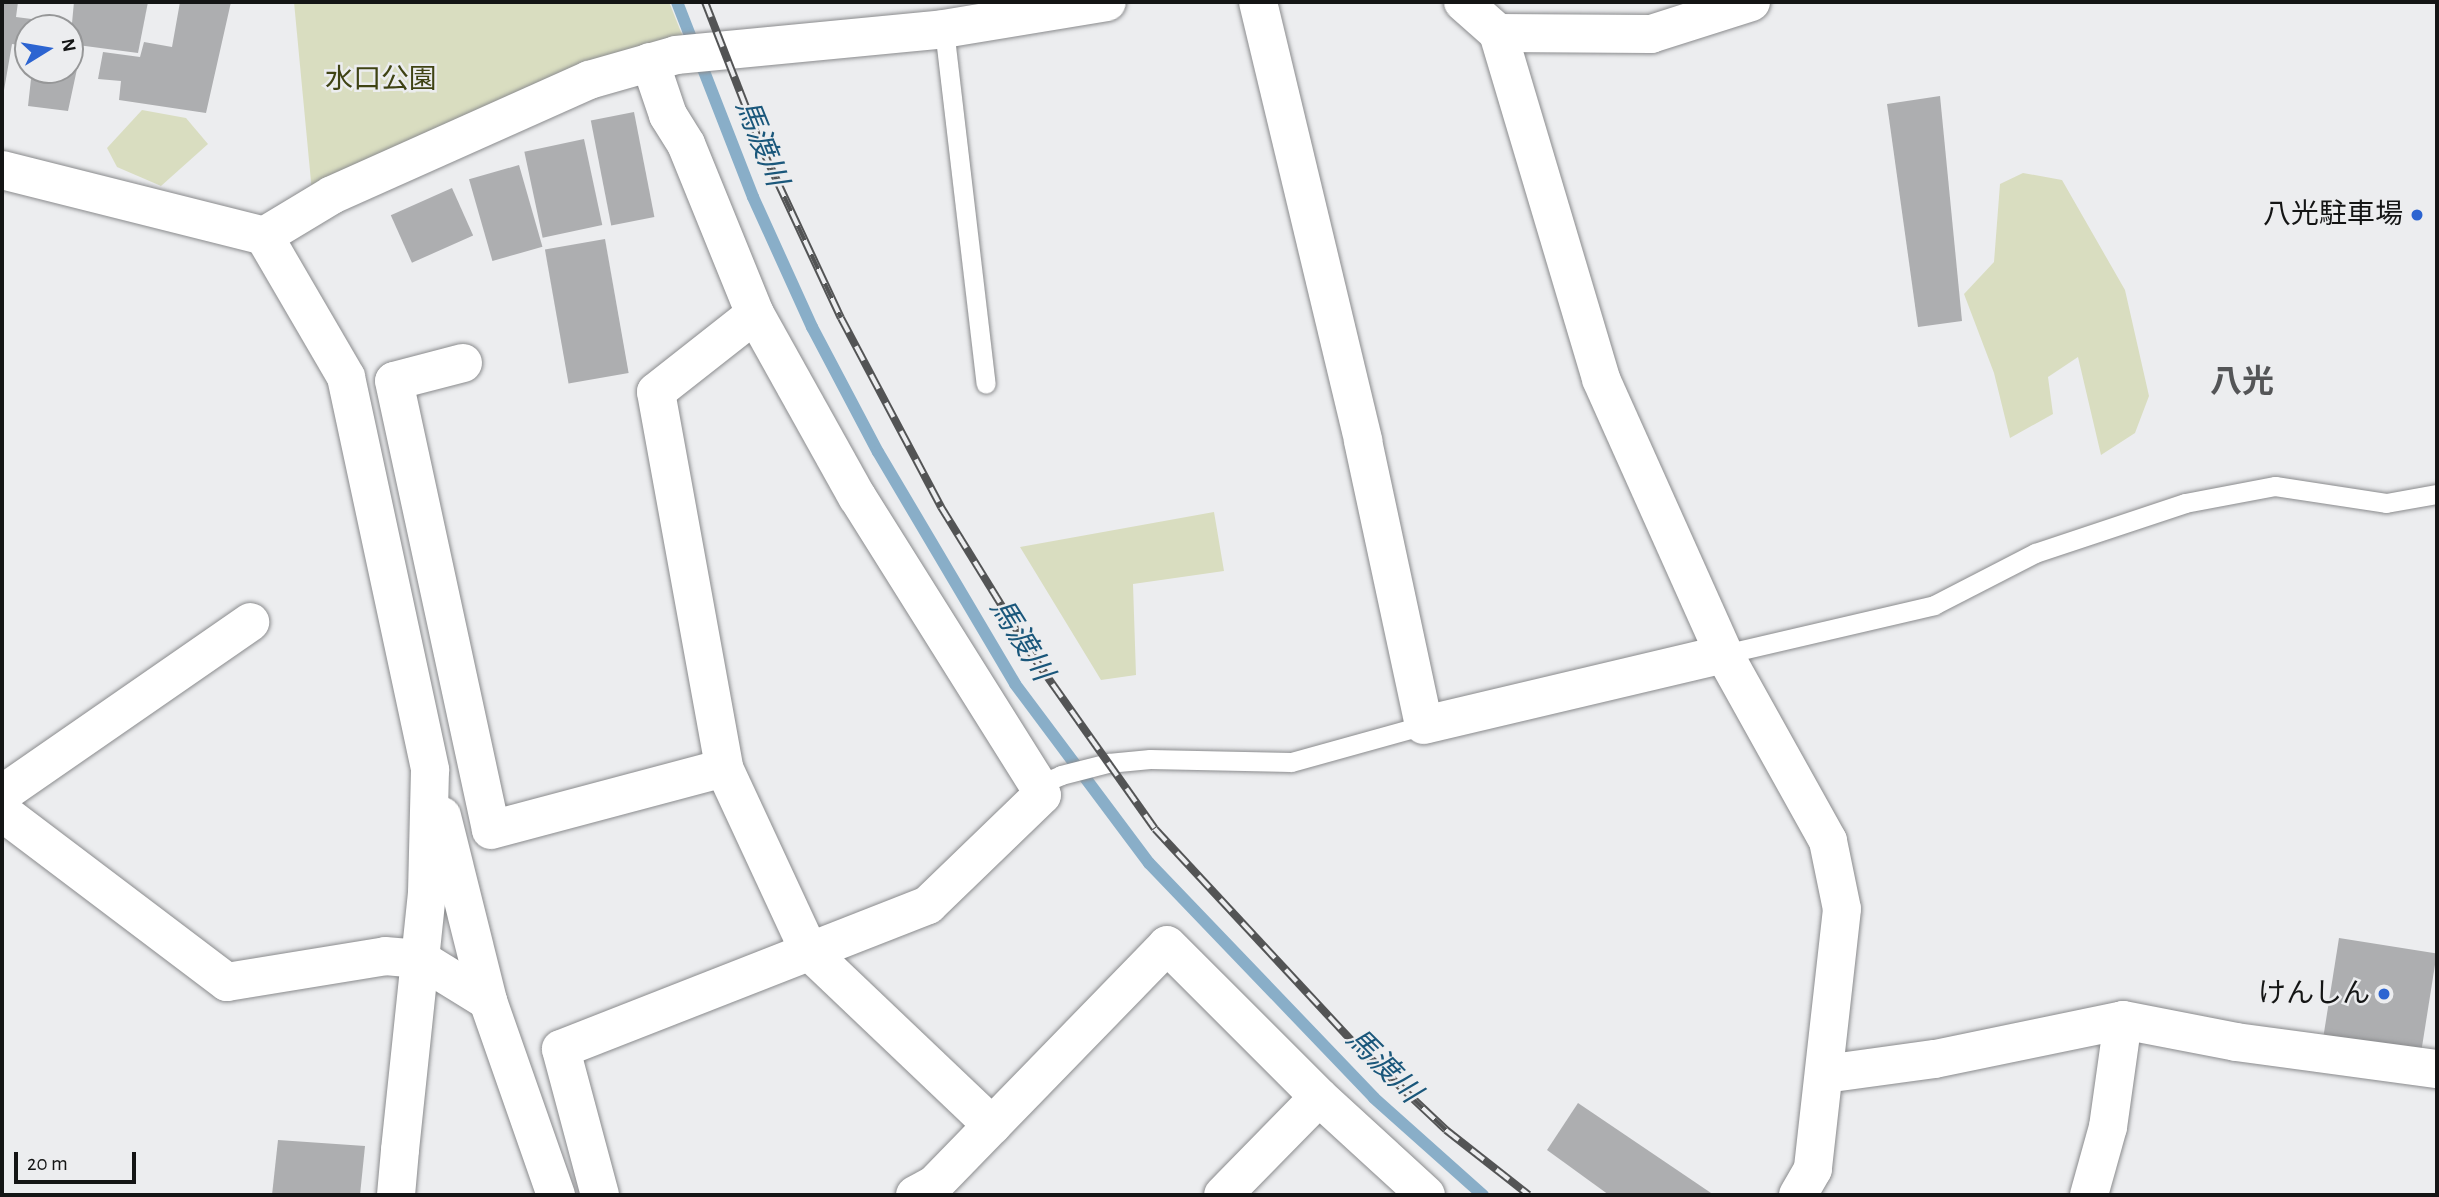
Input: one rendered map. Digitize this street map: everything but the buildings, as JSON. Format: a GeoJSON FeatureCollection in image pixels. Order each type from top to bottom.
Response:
{"type":"FeatureCollection","features":[{"type":"Feature","properties":{"kind":"street"},"geometry":{"type":"LineString","coordinates":[[2,170],[264,236],[332,195],[589,80],[678,56],[961,18],[1107,2]]}},
{"type":"Feature","properties":{"kind":"street"},"geometry":{"type":"LineString","coordinates":[[1258,2],[1363,441],[1424,724],[1724,654]]}},
{"type":"Feature","properties":{"kind":"street"},"geometry":{"type":"LineString","coordinates":[[1463,2],[1498,33],[1601,379],[1724,654],[1828,841],[1842,909],[1813,1169],[1798,1195]]}},
{"type":"Feature","properties":{"kind":"street"},"geometry":{"type":"LineString","coordinates":[[1498,33],[1651,34],[1751,2]]}},
{"type":"Feature","properties":{"kind":"street"},"geometry":{"type":"LineString","coordinates":[[600,1195],[561,1049],[928,905],[1042,795],[1049,780],[857,497],[755,314],[686,144],[668,115],[678,56]]}},
{"type":"Feature","properties":{"kind":"street"},"geometry":{"type":"LineString","coordinates":[[264,236],[346,377],[430,770],[488,1001],[556,1195]]}},
{"type":"Feature","properties":{"kind":"street"},"geometry":{"type":"LineString","coordinates":[[755,314],[656,392],[724,768],[810,951],[992,1125]]}},
{"type":"Feature","properties":{"kind":"street"},"geometry":{"type":"LineString","coordinates":[[463,363],[394,381],[491,830],[724,768]]}},
{"type":"Feature","properties":{"kind":"street"},"geometry":{"type":"LineString","coordinates":[[2,794],[250,622]]}},
{"type":"Feature","properties":{"kind":"street"},"geometry":{"type":"LineString","coordinates":[[396,1195],[427,893],[430,770]]}},
{"type":"Feature","properties":{"kind":"street"},"geometry":{"type":"LineString","coordinates":[[2,812],[227,982],[385,956],[420,959],[488,1001]]}},
{"type":"Feature","properties":{"kind":"street"},"geometry":{"type":"LineString","coordinates":[[915,1195],[934,1185],[1167,945],[1319,1097],[1426,1195]]}},
{"type":"Feature","properties":{"kind":"street"},"geometry":{"type":"LineString","coordinates":[[1825,1074],[1935,1059],[2123,1020],[2236,1042],[2437,1069]]}},
{"type":"Feature","properties":{"kind":"street"},"geometry":{"type":"LineString","coordinates":[[2089,1195],[2108,1127],[2123,1020]]}},
{"type":"Feature","properties":{"kind":"street"},"geometry":{"type":"LineString","coordinates":[[1223,1195],[1319,1097]]}},
{"type":"Feature","properties":{"kind":"lane"},"geometry":{"type":"LineString","coordinates":[[961,18],[986,384]]}},
{"type":"Feature","properties":{"kind":"lane"},"geometry":{"type":"LineString","coordinates":[[1724,654],[1934,605],[2035,553],[2185,503],[2275,486],[2386,503],[2437,494]]}},
{"type":"Feature","properties":{"kind":"lane"},"geometry":{"type":"LineString","coordinates":[[1049,780],[1091,766],[1150,759],[1291,762],[1424,724]]}},
{"type":"Feature","properties":{"kind":"green space","name":"水口公園"},"geometry":{"type":"Polygon","coordinates":[[[294,2],[669,2],[687,47],[312,192],[294,2]]]}},
{"type":"Feature","properties":{"kind":"green space"},"geometry":{"type":"Polygon","coordinates":[[[142,110],[186,118],[208,144],[161,186],[117,167],[107,148],[142,110]]]}},
{"type":"Feature","properties":{"kind":"green space"},"geometry":{"type":"Polygon","coordinates":[[[2023,173],[2062,180],[2125,290],[2149,396],[2135,433],[2101,455],[2078,357],[2048,377],[2053,414],[2010,438],[1994,373],[1964,294],[1994,262],[2000,184],[2023,173]]]}},
{"type":"Feature","properties":{"kind":"green space"},"geometry":{"type":"Polygon","coordinates":[[[1214,512],[1224,571],[1133,584],[1136,675],[1101,680],[1020,547],[1214,512]]]}},
{"type":"Feature","properties":{"kind":"waterway","name":"馬渡川"},"geometry":{"type":"LineString","coordinates":[[677,2],[753,197],[812,327],[878,452],[1015,684],[1149,863],[1374,1098],[1483,1195]]}},
{"type":"Feature","properties":{"kind":"railway"},"geometry":{"type":"LineString","coordinates":[[705,2],[764,153],[841,318],[941,507],[1034,658],[1155,829],[1353,1042],[1446,1130],[1529,1195]]}},
{"type":"Feature","properties":{"kind":"place","name":"八光駐車場"},"geometry":{"type":"Point","coordinates":[2417,215]}},
{"type":"Feature","properties":{"kind":"place","name":"けんしん"},"geometry":{"type":"Point","coordinates":[2384,994]}},
{"type":"Feature","properties":{"kind":"district","name":"八光"},"geometry":{"type":"Point","coordinates":[2242,382]}}]}
